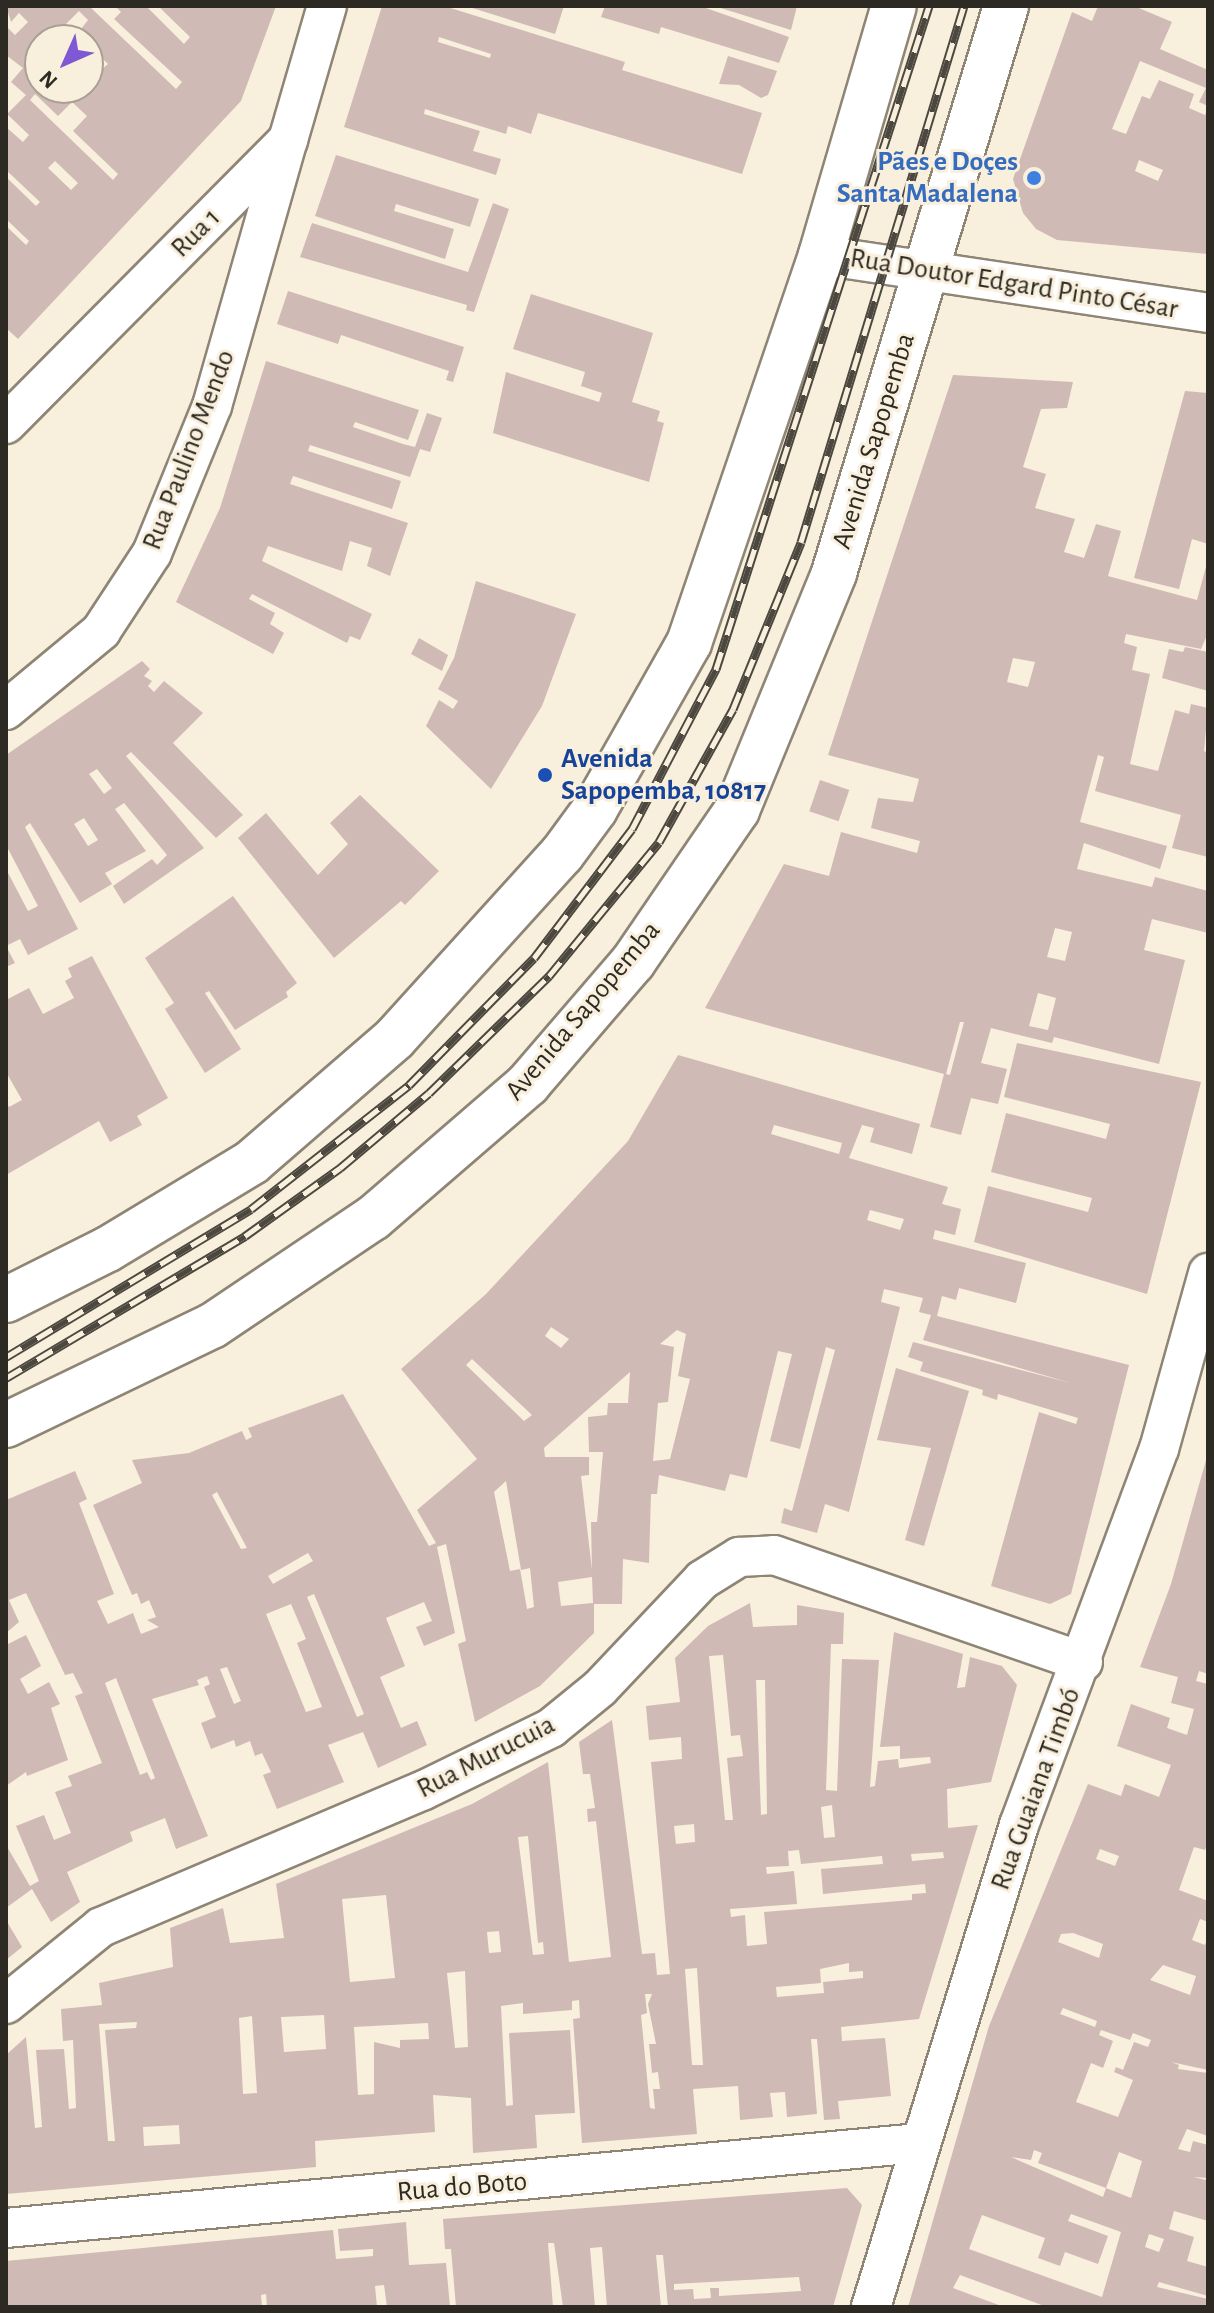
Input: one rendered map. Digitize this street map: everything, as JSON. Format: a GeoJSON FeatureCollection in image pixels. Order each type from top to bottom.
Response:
{"type":"FeatureCollection","features":[{"type":"Feature","properties":{"kind":"main road"},"geometry":{"type":"LineString","coordinates":[[6,1300],[108,1249],[252,1162],[395,1038],[562,854],[595,809],[689,643],[821,255],[894,6]]}},
{"type":"Feature","properties":{"kind":"main road","name":"Avenida Sapopemba"},"geometry":{"type":"LineString","coordinates":[[6,1425],[212,1326],[373,1218],[528,1084],[633,962],[737,810],[834,573],[1006,6]]}},
{"type":"Feature","properties":{"kind":"street","name":"Rua 1"},"geometry":{"type":"LineString","coordinates":[[6,424],[288,140],[327,6]]}},
{"type":"Feature","properties":{"kind":"street","name":"Rua Paulino Mendo"},"geometry":{"type":"LineString","coordinates":[[6,710],[101,631],[152,553],[212,406],[288,140]]}},
{"type":"Feature","properties":{"kind":"street","name":"Rua Doutor Edgard Pinto César"},"geometry":{"type":"LineString","coordinates":[[821,255],[1208,313]]}},
{"type":"Feature","properties":{"kind":"street","name":"Rua Guaiana Timbó"},"geometry":{"type":"LineString","coordinates":[[871,2307],[1019,1825],[1083,1662],[1159,1449],[1208,1273]]}},
{"type":"Feature","properties":{"kind":"street","name":"Rua Murucuia"},"geometry":{"type":"LineString","coordinates":[[6,2004],[101,1927],[422,1791],[551,1728],[600,1688],[702,1580],[739,1557],[774,1555],[1083,1662]]}},
{"type":"Feature","properties":{"kind":"street","name":"Rua do Boto"},"geometry":{"type":"LineString","coordinates":[[6,2228],[919,2143]]}},
{"type":"Feature","properties":{"kind":"building"},"geometry":{"type":"Polygon","coordinates":[[[6,6],[89,6],[176,89],[182,82],[114,19],[121,12],[115,6],[146,6],[184,44],[190,37],[158,6],[276,6],[241,101],[18,339],[6,328],[6,226],[26,245],[29,241],[6,219],[6,177],[36,206],[40,202],[6,170],[6,127],[23,142],[29,135],[7,114],[24,97],[24,104],[34,104],[113,180],[118,174],[73,131],[87,116],[74,104],[104,104],[104,67],[108,64],[104,60],[104,24],[85,24],[88,20],[79,11],[66,24],[26,24],[28,22],[19,13],[11,22],[6,6]],[[55,161],[48,168],[71,190],[78,183],[55,161]]]}},
{"type":"Feature","properties":{"kind":"building"},"geometry":{"type":"Polygon","coordinates":[[[382,6],[444,6],[625,62],[622,70],[762,113],[742,174],[538,113],[531,134],[508,126],[506,134],[425,109],[424,114],[480,131],[473,151],[501,159],[496,175],[344,127],[382,6]],[[439,37],[438,42],[490,58],[491,54],[439,37]]]}},
{"type":"Feature","properties":{"kind":"building"},"geometry":{"type":"Polygon","coordinates":[[[466,6],[564,6],[555,34],[466,6]]]}},
{"type":"Feature","properties":{"kind":"building"},"geometry":{"type":"Polygon","coordinates":[[[605,6],[700,6],[789,37],[779,63],[661,27],[659,34],[601,17],[605,6]]]}},
{"type":"Feature","properties":{"kind":"building"},"geometry":{"type":"Polygon","coordinates":[[[714,6],[797,6],[791,30],[714,6]]]}},
{"type":"Feature","properties":{"kind":"building"},"geometry":{"type":"Polygon","coordinates":[[[1098,6],[1134,6],[1172,22],[1160,49],[1208,70],[1208,106],[1199,102],[1206,88],[1140,61],[1112,129],[1126,134],[1142,96],[1150,99],[1159,80],[1194,94],[1189,108],[1205,115],[1208,108],[1208,254],[1057,240],[1036,229],[1023,213],[1013,179],[1072,12],[1092,21],[1098,6]],[[1139,160],[1135,171],[1158,181],[1163,170],[1139,160]]]}},
{"type":"Feature","properties":{"kind":"building"},"geometry":{"type":"Polygon","coordinates":[[[6,26],[15,35],[24,26],[24,93],[11,82],[23,68],[6,55],[6,26]]]}},
{"type":"Feature","properties":{"kind":"building"},"geometry":{"type":"Polygon","coordinates":[[[728,56],[777,71],[768,95],[761,98],[739,85],[719,84],[728,56]]]}},
{"type":"Feature","properties":{"kind":"building"},"geometry":{"type":"Polygon","coordinates":[[[45,104],[70,104],[58,116],[45,104]]]}},
{"type":"Feature","properties":{"kind":"building"},"geometry":{"type":"Polygon","coordinates":[[[336,155],[479,199],[470,227],[396,204],[394,211],[454,229],[445,259],[315,216],[336,155]]]}},
{"type":"Feature","properties":{"kind":"building"},"geometry":{"type":"Polygon","coordinates":[[[493,203],[509,209],[474,312],[466,310],[467,305],[300,257],[312,223],[468,272],[493,203]]]}},
{"type":"Feature","properties":{"kind":"building"},"geometry":{"type":"Polygon","coordinates":[[[288,291],[464,347],[453,382],[446,380],[449,371],[341,335],[338,344],[277,324],[288,291]]]}},
{"type":"Feature","properties":{"kind":"building"},"geometry":{"type":"Polygon","coordinates":[[[531,294],[653,333],[632,402],[660,411],[657,421],[664,423],[649,482],[493,433],[506,372],[599,402],[602,393],[581,386],[585,372],[513,349],[531,294]]]}},
{"type":"Feature","properties":{"kind":"building"},"geometry":{"type":"Polygon","coordinates":[[[266,361],[419,410],[408,440],[355,422],[353,427],[403,444],[415,447],[427,413],[442,418],[430,452],[420,449],[410,477],[310,445],[308,451],[401,481],[392,509],[293,476],[290,484],[408,523],[390,576],[367,566],[372,548],[350,541],[342,571],[268,546],[262,561],[372,614],[360,640],[350,636],[347,643],[252,594],[249,599],[275,613],[270,624],[284,633],[273,654],[176,602],[220,508],[266,361]]]}},
{"type":"Feature","properties":{"kind":"building"},"geometry":{"type":"Polygon","coordinates":[[[953,375],[1073,382],[1067,408],[1041,409],[1023,467],[1046,474],[1035,508],[1075,519],[1064,552],[1084,558],[1096,524],[1121,531],[1108,576],[1197,600],[1208,559],[1208,633],[1201,649],[1126,634],[1124,643],[1137,647],[1132,670],[1150,674],[1130,764],[1158,771],[1175,710],[1189,714],[1191,704],[1208,708],[1204,751],[1208,753],[1208,857],[1172,848],[1181,815],[1095,791],[1104,757],[1098,755],[1080,822],[1167,846],[1160,869],[1084,843],[1077,869],[1152,887],[1155,877],[1208,891],[1208,933],[1152,919],[1144,950],[1185,960],[1159,1064],[1054,1037],[1052,1043],[991,1028],[981,1063],[1007,1069],[998,1104],[971,1098],[961,1135],[930,1127],[944,1074],[705,1008],[784,864],[829,876],[841,832],[917,853],[920,841],[871,828],[878,798],[913,802],[919,779],[828,755],[953,375]],[[1013,658],[1007,682],[1028,687],[1035,662],[1013,658]],[[1055,928],[1047,957],[1065,961],[1072,932],[1055,928]],[[1038,993],[1029,1026],[1048,1030],[1056,998],[1038,993]],[[960,1022],[946,1074],[950,1075],[964,1022],[960,1022]]]}},
{"type":"Feature","properties":{"kind":"building"},"geometry":{"type":"Polygon","coordinates":[[[1185,391],[1208,393],[1208,544],[1192,539],[1179,589],[1134,578],[1185,391]]]}},
{"type":"Feature","properties":{"kind":"building"},"geometry":{"type":"Polygon","coordinates":[[[476,581],[576,614],[542,706],[491,789],[426,726],[439,700],[453,709],[458,701],[438,689],[454,658],[476,581]]]}},
{"type":"Feature","properties":{"kind":"building"},"geometry":{"type":"Polygon","coordinates":[[[419,638],[448,655],[442,671],[411,654],[419,638]]]}},
{"type":"Feature","properties":{"kind":"building"},"geometry":{"type":"Polygon","coordinates":[[[1185,647],[1208,652],[1208,691],[1162,678],[1169,649],[1183,652],[1185,647]]]}},
{"type":"Feature","properties":{"kind":"building"},"geometry":{"type":"Polygon","coordinates":[[[142,661],[150,669],[144,676],[152,681],[148,686],[154,692],[164,681],[203,713],[173,743],[243,815],[216,838],[131,752],[126,756],[204,848],[124,904],[113,886],[152,859],[157,865],[167,855],[124,803],[115,809],[146,851],[105,873],[112,884],[80,903],[30,823],[25,827],[78,929],[28,955],[20,939],[6,946],[6,869],[28,911],[38,906],[6,845],[6,755],[142,661]],[[97,769],[89,774],[104,794],[112,788],[97,769]],[[84,818],[74,824],[88,846],[98,840],[84,818]]]}},
{"type":"Feature","properties":{"kind":"building"},"geometry":{"type":"Polygon","coordinates":[[[820,780],[849,790],[839,821],[809,811],[820,780]]]}},
{"type":"Feature","properties":{"kind":"building"},"geometry":{"type":"Polygon","coordinates":[[[360,795],[439,871],[405,905],[401,901],[334,958],[238,838],[266,813],[318,875],[348,844],[330,823],[360,795]]]}},
{"type":"Feature","properties":{"kind":"building"},"geometry":{"type":"Polygon","coordinates":[[[233,896],[297,983],[286,992],[288,997],[235,1030],[209,991],[205,993],[241,1049],[205,1073],[165,1009],[174,1003],[145,958],[233,896]]]}},
{"type":"Feature","properties":{"kind":"building"},"geometry":{"type":"Polygon","coordinates":[[[6,946],[15,963],[6,967],[6,946]]]}},
{"type":"Feature","properties":{"kind":"building"},"geometry":{"type":"Polygon","coordinates":[[[92,956],[168,1098],[137,1116],[142,1125],[110,1142],[99,1121],[6,1175],[6,1102],[9,1107],[22,1100],[6,1072],[6,1000],[29,988],[43,1014],[74,998],[65,981],[72,977],[68,968],[92,956]]]}},
{"type":"Feature","properties":{"kind":"building"},"geometry":{"type":"Polygon","coordinates":[[[1017,1043],[1201,1082],[1147,1294],[974,1242],[988,1186],[1088,1212],[1092,1198],[991,1172],[1006,1113],[1106,1139],[1110,1124],[1004,1097],[1017,1043]]]}},
{"type":"Feature","properties":{"kind":"building"},"geometry":{"type":"Polygon","coordinates":[[[678,1055],[920,1124],[912,1154],[870,1142],[874,1128],[862,1125],[849,1158],[948,1187],[942,1204],[961,1209],[955,1235],[935,1230],[933,1239],[1026,1263],[1016,1303],[959,1288],[956,1300],[942,1296],[937,1316],[1129,1365],[1071,1594],[1050,1604],[991,1586],[1039,1412],[1076,1424],[1078,1418],[998,1394],[997,1400],[982,1395],[983,1390],[920,1371],[923,1362],[908,1357],[913,1342],[1071,1383],[923,1340],[931,1315],[919,1312],[923,1298],[884,1289],[881,1302],[900,1307],[849,1512],[825,1504],[817,1533],[781,1523],[784,1508],[792,1511],[835,1350],[826,1347],[800,1449],[770,1441],[792,1354],[778,1351],[747,1478],[730,1474],[725,1491],[659,1475],[657,1494],[651,1494],[649,1563],[623,1559],[622,1604],[594,1604],[594,1633],[540,1686],[475,1722],[458,1644],[466,1641],[446,1544],[437,1547],[455,1633],[424,1646],[416,1627],[432,1621],[424,1602],[386,1618],[405,1666],[380,1677],[401,1728],[417,1721],[427,1745],[378,1768],[363,1732],[328,1745],[344,1782],[277,1809],[263,1775],[271,1772],[262,1753],[255,1756],[250,1741],[236,1747],[234,1740],[211,1749],[201,1723],[216,1717],[204,1687],[210,1684],[207,1676],[197,1680],[199,1685],[152,1699],[208,1836],[176,1849],[165,1818],[130,1832],[133,1841],[67,1872],[80,1902],[51,1922],[32,1889],[6,1908],[6,1845],[30,1886],[39,1881],[16,1826],[44,1815],[54,1840],[71,1833],[55,1792],[72,1786],[68,1776],[102,1763],[75,1696],[83,1693],[73,1673],[65,1675],[26,1593],[9,1600],[19,1622],[6,1633],[6,1500],[75,1471],[87,1499],[79,1503],[114,1594],[97,1601],[108,1624],[133,1613],[141,1634],[159,1627],[147,1620],[156,1617],[149,1600],[141,1604],[137,1593],[132,1595],[93,1505],[142,1483],[132,1460],[189,1453],[242,1431],[246,1440],[252,1437],[248,1428],[343,1394],[429,1546],[436,1543],[417,1510],[477,1459],[401,1369],[486,1294],[628,1141],[678,1055]],[[774,1125],[771,1134],[839,1154],[842,1143],[774,1125]],[[870,1210],[867,1220],[900,1230],[904,1219],[870,1210]],[[551,1327],[545,1336],[561,1348],[569,1339],[551,1327]],[[677,1330],[660,1344],[674,1347],[668,1402],[658,1403],[653,1461],[670,1459],[690,1379],[678,1376],[686,1334],[677,1330]],[[472,1359],[466,1365],[524,1421],[532,1415],[472,1359]],[[630,1372],[544,1448],[545,1457],[589,1457],[589,1475],[581,1476],[592,1570],[591,1522],[597,1522],[603,1452],[589,1452],[588,1417],[607,1415],[608,1403],[628,1403],[630,1372]],[[506,1481],[494,1492],[510,1571],[520,1569],[527,1609],[534,1607],[530,1568],[521,1570],[506,1481]],[[217,1492],[212,1495],[241,1549],[247,1548],[217,1492]],[[308,1553],[268,1576],[273,1584],[313,1561],[308,1553]],[[592,1577],[558,1582],[561,1606],[593,1603],[592,1577]],[[314,1594],[307,1597],[357,1717],[364,1714],[314,1594]],[[291,1604],[266,1614],[306,1712],[322,1707],[297,1643],[306,1639],[291,1604]],[[227,1667],[220,1669],[234,1704],[241,1701],[227,1667]],[[116,1678],[105,1683],[140,1775],[147,1772],[151,1780],[155,1778],[116,1678]]]}},
{"type":"Feature","properties":{"kind":"building"},"geometry":{"type":"Polygon","coordinates":[[[896,1368],[969,1391],[924,1546],[905,1540],[931,1448],[877,1440],[896,1368]]]}},
{"type":"Feature","properties":{"kind":"building"},"geometry":{"type":"Polygon","coordinates":[[[1208,1453],[1208,1674],[1199,1671],[1196,1681],[1208,1684],[1208,1843],[1205,1850],[1194,1847],[1179,1890],[1208,1901],[1208,1922],[1200,1919],[1192,1940],[1205,1945],[1208,1936],[1208,2070],[1171,2062],[1179,2065],[1178,2069],[1208,2073],[1208,2136],[1187,2129],[1178,2149],[1190,2152],[1193,2141],[1208,2145],[1208,2178],[1193,2177],[1206,2180],[1208,2221],[1174,2211],[1169,2229],[1194,2237],[1187,2261],[1208,2267],[1208,2296],[1159,2282],[1157,2287],[1208,2299],[1208,2307],[1047,2307],[960,2275],[953,2288],[1004,2307],[908,2307],[989,2026],[1088,1784],[1121,1796],[1125,1784],[1159,1797],[1171,1765],[1117,1746],[1131,1704],[1170,1718],[1167,1728],[1187,1735],[1194,1709],[1171,1703],[1178,1677],[1140,1667],[1171,1584],[1208,1453]],[[1100,1849],[1096,1859],[1115,1866],[1119,1856],[1100,1849]],[[1073,1933],[1061,1934],[1058,1942],[1099,1958],[1103,1944],[1073,1933]],[[1163,1965],[1150,1980],[1190,1995],[1196,1976],[1163,1965]],[[1063,2008],[1060,2014],[1095,2027],[1097,2021],[1063,2008]],[[1101,2030],[1099,2035],[1113,2041],[1103,2068],[1091,2063],[1076,2102],[1118,2117],[1133,2080],[1114,2072],[1116,2067],[1123,2070],[1134,2042],[1148,2047],[1151,2040],[1133,2033],[1130,2040],[1101,2030]],[[1034,2150],[1031,2160],[1011,2157],[1103,2197],[1106,2188],[1038,2163],[1042,2153],[1034,2150]],[[1119,2152],[1106,2188],[1131,2198],[1142,2161],[1119,2152]],[[1071,2214],[1068,2221],[1108,2236],[1098,2264],[1065,2252],[1060,2266],[1038,2258],[1045,2238],[982,2215],[969,2249],[1102,2297],[1121,2232],[1071,2214]],[[1149,2234],[1145,2247],[1159,2252],[1164,2239],[1149,2234]]]}},
{"type":"Feature","properties":{"kind":"building"},"geometry":{"type":"Polygon","coordinates":[[[750,1603],[753,1627],[797,1625],[797,1605],[844,1613],[843,1644],[831,1644],[826,1790],[837,1791],[842,1659],[879,1660],[870,1787],[875,1786],[878,1761],[898,1759],[899,1768],[931,1763],[930,1757],[900,1759],[900,1746],[880,1747],[894,1632],[963,1654],[957,1688],[965,1687],[970,1657],[1002,1666],[1017,1685],[991,1782],[947,1789],[948,1828],[978,1825],[919,2019],[841,2027],[842,2041],[885,2038],[891,2096],[838,2101],[840,2119],[824,2120],[817,2039],[811,2039],[817,2114],[787,2117],[785,2092],[770,2093],[773,2117],[740,2120],[738,2086],[693,2089],[697,2134],[582,2143],[573,2019],[580,2018],[579,2000],[572,2001],[572,2010],[523,2014],[523,2003],[501,2006],[506,2106],[513,2105],[509,2033],[570,2030],[575,2113],[535,2115],[537,2148],[473,2153],[471,2098],[433,2095],[435,2132],[315,2141],[316,2167],[6,2194],[6,2055],[26,2037],[35,2128],[42,2127],[36,2050],[64,2049],[69,2109],[76,2108],[73,2040],[63,2041],[61,2009],[102,2005],[99,1983],[173,1967],[170,1928],[223,1908],[230,1943],[284,1938],[276,1884],[472,1804],[548,1762],[569,1962],[611,1957],[596,1821],[588,1822],[587,1809],[595,1808],[590,1774],[583,1774],[579,1742],[612,1720],[642,1954],[655,1953],[657,1975],[670,1974],[651,1762],[682,1759],[681,1737],[649,1740],[646,1706],[680,1702],[675,1658],[708,1626],[750,1603]],[[723,1655],[709,1656],[725,1820],[733,1820],[727,1758],[743,1756],[740,1735],[731,1736],[723,1655]],[[756,1680],[761,1815],[767,1814],[765,1680],[756,1680]],[[832,1805],[821,1807],[824,1838],[835,1837],[832,1805]],[[694,1824],[674,1826],[676,1844],[695,1842],[694,1824]],[[528,1836],[518,1837],[533,1955],[544,1954],[543,1942],[538,1943],[528,1836]],[[799,1850],[788,1851],[789,1866],[766,1867],[767,1874],[794,1871],[797,1904],[730,1909],[731,1917],[745,1915],[747,1946],[767,1944],[764,1912],[912,1900],[912,1894],[926,1893],[925,1884],[823,1894],[821,1869],[883,1864],[882,1856],[801,1864],[799,1850]],[[943,1852],[911,1854],[912,1861],[944,1858],[943,1852]],[[386,1895],[342,1899],[350,1982],[395,1978],[386,1895]],[[499,1931],[487,1932],[489,1953],[501,1952],[499,1931]],[[849,1963],[820,1969],[821,1983],[776,1987],[777,1997],[824,1993],[823,1982],[863,1978],[863,1971],[849,1972],[849,1963]],[[697,1968],[685,1969],[692,2065],[703,2065],[697,1968]],[[465,1971],[447,1973],[455,2048],[468,2047],[465,1971]],[[645,1994],[647,2013],[641,2015],[650,2108],[655,2109],[653,2089],[660,2089],[658,2072],[652,2073],[649,2044],[656,2044],[648,2004],[652,1994],[645,1994]],[[324,2015],[281,2017],[284,2052],[326,2049],[324,2015]],[[252,2016],[239,2018],[243,2094],[257,2093],[252,2016]],[[137,2022],[99,2024],[108,2141],[115,2141],[105,2030],[136,2028],[137,2022]],[[428,2023],[354,2027],[358,2095],[374,2094],[374,2042],[400,2048],[400,2040],[429,2039],[428,2023]],[[179,2125],[143,2127],[144,2146],[180,2144],[179,2125]]]}},
{"type":"Feature","properties":{"kind":"building"},"geometry":{"type":"Polygon","coordinates":[[[26,1635],[41,1666],[20,1679],[28,1694],[49,1682],[60,1704],[51,1708],[68,1760],[27,1776],[26,1772],[6,1786],[6,1645],[26,1635]]]}},
{"type":"Feature","properties":{"kind":"building"},"geometry":{"type":"Polygon","coordinates":[[[6,1920],[22,1947],[6,1960],[6,1920]]]}},
{"type":"Feature","properties":{"kind":"building"},"geometry":{"type":"Polygon","coordinates":[[[847,2188],[862,2205],[833,2307],[668,2307],[663,2255],[656,2255],[661,2307],[607,2307],[602,2247],[590,2248],[595,2307],[563,2307],[554,2243],[548,2243],[553,2307],[456,2307],[451,2249],[445,2249],[443,2219],[847,2188]],[[799,2277],[674,2284],[674,2290],[693,2289],[694,2299],[711,2298],[710,2288],[719,2288],[719,2296],[801,2291],[799,2277]]]}},
{"type":"Feature","properties":{"kind":"building"},"geometry":{"type":"Polygon","coordinates":[[[406,2222],[409,2265],[446,2263],[450,2307],[387,2307],[384,2285],[375,2286],[377,2307],[267,2307],[266,2294],[261,2295],[262,2307],[6,2307],[6,2261],[333,2230],[336,2259],[373,2256],[373,2249],[340,2251],[338,2229],[406,2222]]]}},
{"type":"Feature","properties":{"kind":"railway"},"geometry":{"type":"LineString","coordinates":[[6,1357],[251,1209],[409,1085],[534,958],[632,829],[716,669],[929,6]]}},
{"type":"Feature","properties":{"kind":"railway"},"geometry":{"type":"LineString","coordinates":[[6,1378],[245,1236],[340,1168],[429,1093],[549,976],[659,842],[733,709],[801,542],[964,6]]}},
{"type":"Feature","properties":{"kind":"place","name":"Pães e Doçes Santa Madalena"},"geometry":{"type":"Point","coordinates":[1034,178]}},
{"type":"Feature","properties":{"kind":"place","name":"Avenida Sapopemba, 10817"},"geometry":{"type":"Point","coordinates":[545,775]}}]}
